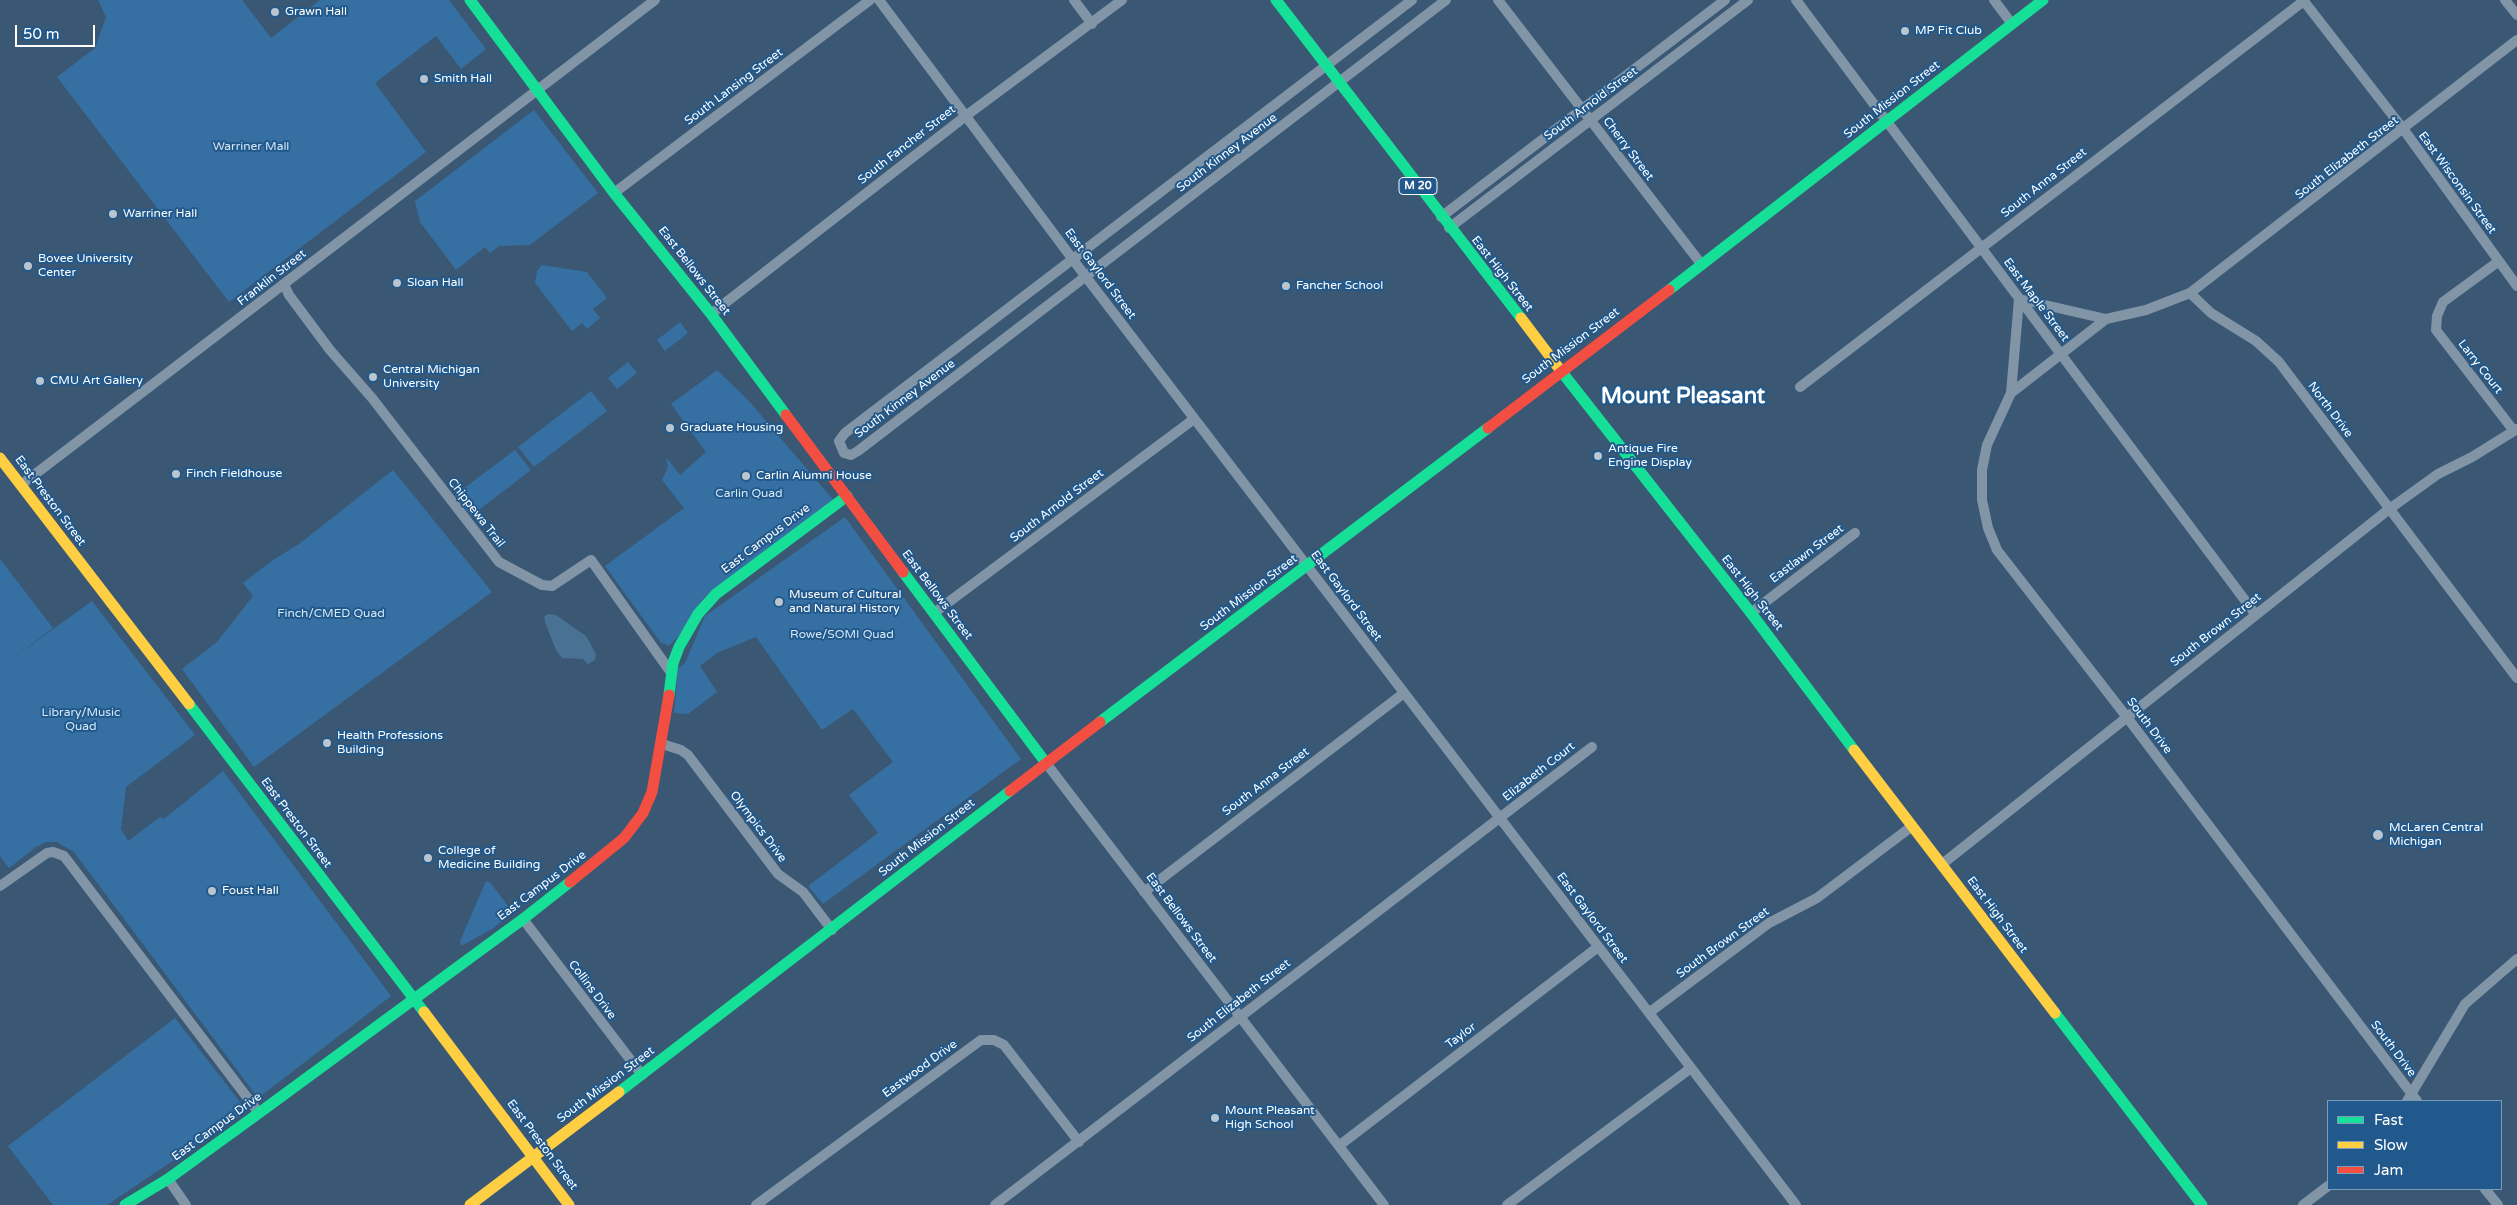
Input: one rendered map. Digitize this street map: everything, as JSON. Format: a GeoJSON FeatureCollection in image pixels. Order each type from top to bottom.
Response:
{"type":"FeatureCollection","features":[{"type":"Feature","properties":{"kind":"street","name":"East Bellows Street"},"geometry":{"type":"LineString","coordinates":[[470,0],[614,193],[711,314],[1046,763],[1384,1205]]}},
{"type":"Feature","properties":{"kind":"street","name":"Franklin Street"},"geometry":{"type":"LineString","coordinates":[[21,485],[656,0]]}},
{"type":"Feature","properties":{"kind":"street","name":"South Lansing Street"},"geometry":{"type":"LineString","coordinates":[[614,193],[870,0]]}},
{"type":"Feature","properties":{"kind":"street","name":"East Gaylord Street"},"geometry":{"type":"LineString","coordinates":[[879,0],[1194,419],[1796,1205]]}},
{"type":"Feature","properties":{"kind":"street"},"geometry":{"type":"LineString","coordinates":[[1074,0],[1092,24]]}},
{"type":"Feature","properties":{"kind":"street","name":"South Fancher Street"},"geometry":{"type":"LineString","coordinates":[[711,314],[967,115],[1122,0]]}},
{"type":"Feature","properties":{"kind":"street","name":"East High Street"},"geometry":{"type":"LineString","coordinates":[[1276,0],[1449,228],[1750,612],[1911,827],[2202,1205]]}},
{"type":"Feature","properties":{"kind":"street","name":"South Kinney Avenue"},"geometry":{"type":"LineString","coordinates":[[1412,0],[845,433],[839,441],[841,450],[848,455],[858,451],[1446,0]]}},
{"type":"Feature","properties":{"kind":"street","name":"Cherry Street"},"geometry":{"type":"LineString","coordinates":[[1498,0],[1702,265]]}},
{"type":"Feature","properties":{"kind":"street","name":"South Arnold Street"},"geometry":{"type":"LineString","coordinates":[[1441,217],[1725,0]]}},
{"type":"Feature","properties":{"kind":"street","name":"South Arnold Street"},"geometry":{"type":"LineString","coordinates":[[1449,228],[1748,0]]}},
{"type":"Feature","properties":{"kind":"street","name":"East Maple Street"},"geometry":{"type":"LineString","coordinates":[[1796,0],[2256,615]]}},
{"type":"Feature","properties":{"kind":"street"},"geometry":{"type":"LineString","coordinates":[[1994,0],[2012,24]]}},
{"type":"Feature","properties":{"kind":"street","name":"South Mission Street"},"geometry":{"type":"LineString","coordinates":[[470,1205],[832,930],[1046,763],[1308,566],[1702,265],[2043,0]]}},
{"type":"Feature","properties":{"kind":"street","name":"East Wisconsin Street"},"geometry":{"type":"LineString","coordinates":[[2304,0],[2404,130],[2517,286]]}},
{"type":"Feature","properties":{"kind":"street","name":"South Anna Street"},"geometry":{"type":"LineString","coordinates":[[1800,387],[2304,0]]}},
{"type":"Feature","properties":{"kind":"street"},"geometry":{"type":"LineString","coordinates":[[2505,0],[2517,15]]}},
{"type":"Feature","properties":{"kind":"street","name":"South Elizabeth Street"},"geometry":{"type":"LineString","coordinates":[[2190,293],[2404,130],[2517,40]]}},
{"type":"Feature","properties":{"kind":"street","name":"Larry Court"},"geometry":{"type":"LineString","coordinates":[[2499,262],[2443,302],[2437,316],[2436,330],[2516,430]]}},
{"type":"Feature","properties":{"kind":"street","name":"Chippewa Trail"},"geometry":{"type":"LineString","coordinates":[[284,284],[288,295],[330,350],[372,398],[499,562],[542,585],[552,586],[591,560],[672,674]]}},
{"type":"Feature","properties":{"kind":"street"},"geometry":{"type":"LineString","coordinates":[[2061,353],[2106,319],[2146,310],[2190,293]]}},
{"type":"Feature","properties":{"kind":"street","name":"North Drive"},"geometry":{"type":"LineString","coordinates":[[2190,293],[2211,313],[2256,341],[2279,362],[2388,510],[2517,678]]}},
{"type":"Feature","properties":{"kind":"street"},"geometry":{"type":"LineString","coordinates":[[2011,394],[2018,299],[2106,319]]}},
{"type":"Feature","properties":{"kind":"street","name":"South Drive"},"geometry":{"type":"LineString","coordinates":[[2061,353],[2011,394],[1988,445],[1982,470],[1982,500],[1988,528],[1996,550],[2126,716],[2412,1099]]}},
{"type":"Feature","properties":{"kind":"street","name":"South Arnold Street"},"geometry":{"type":"LineString","coordinates":[[934,613],[1194,419]]}},
{"type":"Feature","properties":{"kind":"street","name":"South Brown Street"},"geometry":{"type":"LineString","coordinates":[[1941,865],[2126,716],[2388,510],[2438,474],[2472,457],[2516,430]]}},
{"type":"Feature","properties":{"kind":"street","name":"East Preston Street"},"geometry":{"type":"LineString","coordinates":[[0,458],[535,1157],[569,1205]]}},
{"type":"Feature","properties":{"kind":"street","name":"East Campus Drive"},"geometry":{"type":"LineString","coordinates":[[125,1205],[168,1179],[523,919],[607,853],[631,831],[643,814],[652,792],[662,744],[672,674],[679,647],[698,614],[710,599],[847,496]]}},
{"type":"Feature","properties":{"kind":"street","name":"Eastlawn Street"},"geometry":{"type":"LineString","coordinates":[[1750,612],[1855,533]]}},
{"type":"Feature","properties":{"kind":"street","name":"South Anna Street"},"geometry":{"type":"LineString","coordinates":[[1144,892],[1404,693]]}},
{"type":"Feature","properties":{"kind":"street","name":"Olympics Drive"},"geometry":{"type":"LineString","coordinates":[[662,744],[688,754],[778,874],[803,892],[832,930]]}},
{"type":"Feature","properties":{"kind":"street","name":"Elizabeth Court"},"geometry":{"type":"LineString","coordinates":[[1500,817],[1592,747]]}},
{"type":"Feature","properties":{"kind":"street","name":"South Elizabeth Street"},"geometry":{"type":"LineString","coordinates":[[995,1205],[1500,817]]}},
{"type":"Feature","properties":{"kind":"street","name":"South Brown Street"},"geometry":{"type":"LineString","coordinates":[[1650,1012],[1769,923],[1817,898],[1911,827]]}},
{"type":"Feature","properties":{"kind":"street"},"geometry":{"type":"LineString","coordinates":[[0,886],[44,854],[53,852],[64,856],[259,1113]]}},
{"type":"Feature","properties":{"kind":"street","name":"Collins Drive"},"geometry":{"type":"LineString","coordinates":[[523,919],[642,1075]]}},
{"type":"Feature","properties":{"kind":"street","name":"Taylor"},"geometry":{"type":"LineString","coordinates":[[1340,1145],[1598,947]]}},
{"type":"Feature","properties":{"kind":"street"},"geometry":{"type":"LineString","coordinates":[[2412,1099],[2464,1004],[2517,959]]}},
{"type":"Feature","properties":{"kind":"street","name":"Eastwood Drive"},"geometry":{"type":"LineString","coordinates":[[756,1205],[981,1040],[994,1040],[1004,1046],[1079,1142]]}},
{"type":"Feature","properties":{"kind":"street"},"geometry":{"type":"LineString","coordinates":[[1507,1205],[1692,1068]]}},
{"type":"Feature","properties":{"kind":"street"},"geometry":{"type":"LineString","coordinates":[[168,1179],[186,1205]]}},
{"type":"Feature","properties":{"kind":"street"},"geometry":{"type":"LineString","coordinates":[[2303,1205],[2327,1187]]}},
{"type":"Feature","properties":{"kind":"street"},"geometry":{"type":"LineString","coordinates":[[2486,1190],[2498,1205]]}},
{"type":"Feature","properties":{"kind":"green space","name":"Warriner Mall"},"geometry":{"type":"Polygon","coordinates":[[[98,0],[242,0],[271,38],[320,0],[449,0],[486,49],[461,69],[436,36],[375,83],[426,152],[229,302],[57,77],[95,48],[106,17],[98,0]]]}},
{"type":"Feature","properties":{"kind":"green space"},"geometry":{"type":"Polygon","coordinates":[[[534,110],[598,193],[530,245],[499,246],[490,253],[485,247],[456,270],[420,222],[415,201],[534,110]]]}},
{"type":"Feature","properties":{"kind":"green space"},"geometry":{"type":"Polygon","coordinates":[[[542,265],[587,272],[607,298],[593,309],[600,318],[587,329],[582,323],[572,331],[535,283],[537,271],[542,265]]]}},
{"type":"Feature","properties":{"kind":"green space"},"geometry":{"type":"Polygon","coordinates":[[[680,322],[688,333],[665,351],[657,340],[680,322]]]}},
{"type":"Feature","properties":{"kind":"green space"},"geometry":{"type":"Polygon","coordinates":[[[628,362],[637,373],[617,389],[608,378],[628,362]]]}},
{"type":"Feature","properties":{"kind":"green space","name":"Carlin Quad"},"geometry":{"type":"Polygon","coordinates":[[[717,370],[748,400],[836,503],[726,586],[669,646],[661,643],[605,566],[684,508],[662,480],[668,467],[666,457],[680,475],[706,452],[671,404],[717,370]]]}},
{"type":"Feature","properties":{"kind":"green space"},"geometry":{"type":"Polygon","coordinates":[[[591,391],[607,411],[534,467],[518,447],[591,391]]]}},
{"type":"Feature","properties":{"kind":"green space"},"geometry":{"type":"Polygon","coordinates":[[[515,450],[531,470],[471,516],[455,495],[515,450]]]}},
{"type":"Feature","properties":{"kind":"green space","name":"Finch/CMED Quad"},"geometry":{"type":"Polygon","coordinates":[[[393,470],[492,592],[254,767],[182,669],[217,642],[253,596],[243,583],[273,560],[299,544],[393,470]]]}},
{"type":"Feature","properties":{"kind":"green space","name":"Rowe/SOMI Quad"},"geometry":{"type":"Polygon","coordinates":[[[845,517],[1021,759],[823,904],[808,886],[878,833],[849,795],[893,762],[853,709],[822,730],[756,637],[717,653],[700,666],[717,692],[688,714],[674,713],[678,668],[685,663],[705,616],[845,517]]]}},
{"type":"Feature","properties":{"kind":"green space","name":"Library/Music Quad"},"geometry":{"type":"Polygon","coordinates":[[[0,559],[53,628],[9,661],[92,601],[195,735],[126,787],[121,829],[128,841],[160,817],[164,819],[223,771],[391,996],[258,1098],[74,852],[57,842],[46,842],[36,847],[9,868],[0,856],[0,559]]]}},
{"type":"Feature","properties":{"kind":"green space"},"geometry":{"type":"Polygon","coordinates":[[[486,881],[490,882],[513,913],[492,929],[461,946],[460,941],[486,881]]]}},
{"type":"Feature","properties":{"kind":"green space"},"geometry":{"type":"Polygon","coordinates":[[[175,1018],[247,1111],[107,1205],[53,1205],[8,1146],[175,1018]]]}},
{"type":"Feature","properties":{"kind":"shaded area"},"geometry":{"type":"Polygon","coordinates":[[[548,614],[556,615],[586,636],[596,654],[595,660],[588,664],[583,659],[562,658],[556,650],[546,625],[544,617],[548,614]]]}},
{"type":"Feature","properties":{"kind":"traffic: fast"},"geometry":{"type":"LineString","coordinates":[[470,0],[614,193],[711,314],[786,415]]}},
{"type":"Feature","properties":{"kind":"traffic: fast"},"geometry":{"type":"LineString","coordinates":[[1276,0],[1521,318]]}},
{"type":"Feature","properties":{"kind":"traffic: fast"},"geometry":{"type":"LineString","coordinates":[[1669,290],[2043,0]]}},
{"type":"Feature","properties":{"kind":"traffic: fast"},"geometry":{"type":"LineString","coordinates":[[1561,371],[1751,613],[1854,750]]}},
{"type":"Feature","properties":{"kind":"traffic: fast"},"geometry":{"type":"LineString","coordinates":[[1100,722],[1488,428]]}},
{"type":"Feature","properties":{"kind":"traffic: fast"},"geometry":{"type":"LineString","coordinates":[[669,695],[673,663],[679,647],[698,614],[716,594],[847,496]]}},
{"type":"Feature","properties":{"kind":"traffic: fast"},"geometry":{"type":"LineString","coordinates":[[903,572],[1046,763]]}},
{"type":"Feature","properties":{"kind":"traffic: fast"},"geometry":{"type":"LineString","coordinates":[[189,704],[424,1012]]}},
{"type":"Feature","properties":{"kind":"traffic: fast"},"geometry":{"type":"LineString","coordinates":[[619,1092],[1010,791]]}},
{"type":"Feature","properties":{"kind":"traffic: fast"},"geometry":{"type":"LineString","coordinates":[[125,1205],[168,1179],[259,1113],[523,919],[570,882]]}},
{"type":"Feature","properties":{"kind":"traffic: fast"},"geometry":{"type":"LineString","coordinates":[[2055,1013],[2202,1205]]}},
{"type":"Feature","properties":{"kind":"traffic: slow"},"geometry":{"type":"LineString","coordinates":[[1521,318],[1561,371]]}},
{"type":"Feature","properties":{"kind":"traffic: slow"},"geometry":{"type":"LineString","coordinates":[[0,458],[189,704]]}},
{"type":"Feature","properties":{"kind":"traffic: slow"},"geometry":{"type":"LineString","coordinates":[[1854,750],[2055,1013]]}},
{"type":"Feature","properties":{"kind":"traffic: slow"},"geometry":{"type":"LineString","coordinates":[[424,1012],[569,1205]]}},
{"type":"Feature","properties":{"kind":"traffic: slow"},"geometry":{"type":"LineString","coordinates":[[470,1205],[619,1092]]}},
{"type":"Feature","properties":{"kind":"traffic: jam"},"geometry":{"type":"LineString","coordinates":[[1488,428],[1669,290]]}},
{"type":"Feature","properties":{"kind":"traffic: jam"},"geometry":{"type":"LineString","coordinates":[[786,415],[903,572]]}},
{"type":"Feature","properties":{"kind":"traffic: jam"},"geometry":{"type":"LineString","coordinates":[[570,882],[624,838],[643,813],[652,792],[669,695]]}},
{"type":"Feature","properties":{"kind":"traffic: jam"},"geometry":{"type":"LineString","coordinates":[[1010,791],[1100,722]]}},
{"type":"Feature","properties":{"kind":"place","name":"Grawn Hall"},"geometry":{"type":"Point","coordinates":[275,12]}},
{"type":"Feature","properties":{"kind":"place","name":"MP Fit Club"},"geometry":{"type":"Point","coordinates":[1905,31]}},
{"type":"Feature","properties":{"kind":"place","name":"Smith Hall"},"geometry":{"type":"Point","coordinates":[424,79]}},
{"type":"Feature","properties":{"kind":"place","name":"Warriner Hall"},"geometry":{"type":"Point","coordinates":[113,214]}},
{"type":"Feature","properties":{"kind":"place","name":"Bovee University Center"},"geometry":{"type":"Point","coordinates":[28,266]}},
{"type":"Feature","properties":{"kind":"place","name":"Sloan Hall"},"geometry":{"type":"Point","coordinates":[397,283]}},
{"type":"Feature","properties":{"kind":"place","name":"Fancher School"},"geometry":{"type":"Point","coordinates":[1286,286]}},
{"type":"Feature","properties":{"kind":"place","name":"Central Michigan University"},"geometry":{"type":"Point","coordinates":[373,377]}},
{"type":"Feature","properties":{"kind":"place","name":"CMU Art Gallery"},"geometry":{"type":"Point","coordinates":[40,381]}},
{"type":"Feature","properties":{"kind":"place","name":"Graduate Housing"},"geometry":{"type":"Point","coordinates":[670,428]}},
{"type":"Feature","properties":{"kind":"place","name":"Antique Fire Engine Display"},"geometry":{"type":"Point","coordinates":[1598,456]}},
{"type":"Feature","properties":{"kind":"place","name":"Finch Fieldhouse"},"geometry":{"type":"Point","coordinates":[176,474]}},
{"type":"Feature","properties":{"kind":"place","name":"Carlin Alumni House"},"geometry":{"type":"Point","coordinates":[746,476]}},
{"type":"Feature","properties":{"kind":"place","name":"Museum of Cultural and Natural History"},"geometry":{"type":"Point","coordinates":[779,602]}},
{"type":"Feature","properties":{"kind":"place","name":"Health Professions Building"},"geometry":{"type":"Point","coordinates":[327,743]}},
{"type":"Feature","properties":{"kind":"place","name":"McLaren Central Michigan"},"geometry":{"type":"Point","coordinates":[2378,835]}},
{"type":"Feature","properties":{"kind":"place","name":"College of Medicine Building"},"geometry":{"type":"Point","coordinates":[428,858]}},
{"type":"Feature","properties":{"kind":"place","name":"Foust Hall"},"geometry":{"type":"Point","coordinates":[212,891]}},
{"type":"Feature","properties":{"kind":"place","name":"Mount Pleasant High School"},"geometry":{"type":"Point","coordinates":[1215,1118]}},
{"type":"Feature","properties":{"kind":"district","name":"Mount Pleasant"},"geometry":{"type":"Point","coordinates":[1683,397]}}]}
